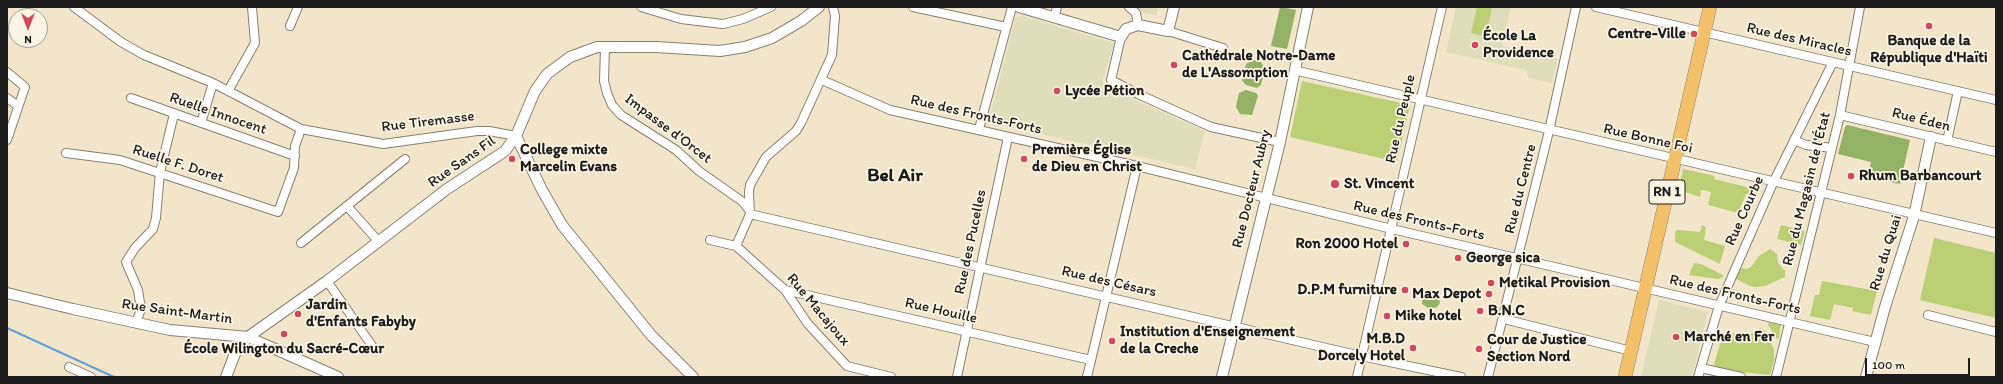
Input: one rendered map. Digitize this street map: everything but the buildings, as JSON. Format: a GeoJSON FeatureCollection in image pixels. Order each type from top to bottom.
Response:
{"type":"FeatureCollection","features":[{"type":"Feature","properties":{"kind":"main road","name":"RN 1"},"geometry":{"type":"LineString","coordinates":[[1625,377],[1710,7]]}},
{"type":"Feature","properties":{"kind":"street","name":"Rue Tiremasse"},"geometry":{"type":"LineString","coordinates":[[74,7],[121,42],[138,52],[213,83],[301,129],[383,144],[477,131],[489,131],[516,136]]}},
{"type":"Feature","properties":{"kind":"street"},"geometry":{"type":"LineString","coordinates":[[228,91],[255,43],[252,7]]}},
{"type":"Feature","properties":{"kind":"street"},"geometry":{"type":"LineString","coordinates":[[290,26],[298,7]]}},
{"type":"Feature","properties":{"kind":"street"},"geometry":{"type":"LineString","coordinates":[[641,7],[681,19],[724,24],[743,19],[772,7]]}},
{"type":"Feature","properties":{"kind":"street","name":"Rue Sans Fil"},"geometry":{"type":"LineString","coordinates":[[226,377],[236,351],[248,337],[327,281],[447,189],[505,151],[516,136],[535,91],[547,74],[570,57],[597,48],[605,47],[720,50],[745,47],[772,38],[800,21],[819,7]]}},
{"type":"Feature","properties":{"kind":"street"},"geometry":{"type":"LineString","coordinates":[[710,240],[736,246],[750,214],[750,185],[759,168],[772,151],[796,131],[822,80],[832,55],[835,16],[833,7]]}},
{"type":"Feature","properties":{"kind":"street"},"geometry":{"type":"LineString","coordinates":[[913,7],[1006,27]]}},
{"type":"Feature","properties":{"kind":"street"},"geometry":{"type":"LineString","coordinates":[[979,129],[1012,7]]}},
{"type":"Feature","properties":{"kind":"street"},"geometry":{"type":"LineString","coordinates":[[1019,7],[1120,37]]}},
{"type":"Feature","properties":{"kind":"street"},"geometry":{"type":"LineString","coordinates":[[1054,18],[1057,7]]}},
{"type":"Feature","properties":{"kind":"street"},"geometry":{"type":"LineString","coordinates":[[1129,7],[1136,13],[1138,25]]}},
{"type":"Feature","properties":{"kind":"street"},"geometry":{"type":"LineString","coordinates":[[1168,31],[1174,7]]}},
{"type":"Feature","properties":{"kind":"street","name":"Rue Docteur Aubry"},"geometry":{"type":"LineString","coordinates":[[1222,377],[1280,142],[1308,7]]}},
{"type":"Feature","properties":{"kind":"street","name":"Rue du Peuple"},"geometry":{"type":"LineString","coordinates":[[1356,377],[1392,229],[1442,7]]}},
{"type":"Feature","properties":{"kind":"street","name":"Rue du Centre"},"geometry":{"type":"LineString","coordinates":[[1488,377],[1504,319],[1549,131],[1576,7]]}},
{"type":"Feature","properties":{"kind":"street","name":"Rue des Miracles"},"geometry":{"type":"LineString","coordinates":[[1596,7],[1996,100]]}},
{"type":"Feature","properties":{"kind":"street","name":"Rue du Magasin de l'État"},"geometry":{"type":"LineString","coordinates":[[1776,377],[1840,115],[1860,7]]}},
{"type":"Feature","properties":{"kind":"street"},"geometry":{"type":"LineString","coordinates":[[1223,48],[1168,31],[1138,25],[1126,29],[1120,37],[1111,80],[1211,127],[1280,142]]}},
{"type":"Feature","properties":{"kind":"street","name":"Impasse d'Orcet"},"geometry":{"type":"LineString","coordinates":[[605,47],[604,81],[607,93],[617,110],[635,124],[676,150],[699,171],[743,202],[750,214]]}},
{"type":"Feature","properties":{"kind":"street","name":"Rue Courbe"},"geometry":{"type":"LineString","coordinates":[[1698,377],[1718,306],[1773,183],[1833,62]]}},
{"type":"Feature","properties":{"kind":"street","name":"Rue Bonne Foi"},"geometry":{"type":"LineString","coordinates":[[1294,70],[1549,131],[1996,234]]}},
{"type":"Feature","properties":{"kind":"street"},"geometry":{"type":"LineString","coordinates":[[7,72],[25,87],[7,140]]}},
{"type":"Feature","properties":{"kind":"street","name":"Rue des Fronts-Forts"},"geometry":{"type":"LineString","coordinates":[[822,80],[890,110],[1137,166],[1392,229],[1874,342]]}},
{"type":"Feature","properties":{"kind":"street"},"geometry":{"type":"LineString","coordinates":[[201,123],[213,83]]}},
{"type":"Feature","properties":{"kind":"street"},"geometry":{"type":"LineString","coordinates":[[1947,141],[1958,91]]}},
{"type":"Feature","properties":{"kind":"street"},"geometry":{"type":"LineString","coordinates":[[7,98],[18,106]]}},
{"type":"Feature","properties":{"kind":"street","name":"Ruelle Innocent"},"geometry":{"type":"LineString","coordinates":[[131,98],[295,156]]}},
{"type":"Feature","properties":{"kind":"street"},"geometry":{"type":"LineString","coordinates":[[136,323],[141,309],[138,290],[126,262],[135,248],[153,229],[156,218],[160,172],[174,114]]}},
{"type":"Feature","properties":{"kind":"street","name":"Rue Éden"},"geometry":{"type":"LineString","coordinates":[[1840,115],[1996,152]]}},
{"type":"Feature","properties":{"kind":"street"},"geometry":{"type":"LineString","coordinates":[[295,156],[295,146],[301,129]]}},
{"type":"Feature","properties":{"kind":"street"},"geometry":{"type":"LineString","coordinates":[[516,136],[542,190],[562,225],[651,334],[693,377]]}},
{"type":"Feature","properties":{"kind":"street","name":"Rue des Pucelles"},"geometry":{"type":"LineString","coordinates":[[957,377],[1008,137]]}},
{"type":"Feature","properties":{"kind":"street","name":"Rue du Quai"},"geometry":{"type":"LineString","coordinates":[[1866,377],[1874,342],[1914,216],[1931,137]]}},
{"type":"Feature","properties":{"kind":"street"},"geometry":{"type":"LineString","coordinates":[[1794,140],[1806,145],[1832,148]]}},
{"type":"Feature","properties":{"kind":"street","name":"Ruelle F. Doret"},"geometry":{"type":"LineString","coordinates":[[66,153],[120,160],[278,212],[294,168],[295,156]]}},
{"type":"Feature","properties":{"kind":"street"},"geometry":{"type":"LineString","coordinates":[[302,243],[406,158]]}},
{"type":"Feature","properties":{"kind":"street"},"geometry":{"type":"LineString","coordinates":[[1087,377],[1137,166]]}},
{"type":"Feature","properties":{"kind":"street"},"geometry":{"type":"LineString","coordinates":[[347,206],[379,242]]}},
{"type":"Feature","properties":{"kind":"street","name":"Rue des Césars"},"geometry":{"type":"LineString","coordinates":[[750,214],[1235,325],[1361,356],[1461,377]]}},
{"type":"Feature","properties":{"kind":"street","name":"Rue Macajoux"},"geometry":{"type":"LineString","coordinates":[[736,246],[785,290],[808,324],[847,366],[891,377]]}},
{"type":"Feature","properties":{"kind":"street"},"geometry":{"type":"LineString","coordinates":[[327,281],[375,350]]}},
{"type":"Feature","properties":{"kind":"street","name":"Rue Houille"},"geometry":{"type":"LineString","coordinates":[[785,290],[1091,360]]}},
{"type":"Feature","properties":{"kind":"street","name":"Rue Saint-Martin"},"geometry":{"type":"LineString","coordinates":[[7,293],[170,330],[248,337],[338,377]]}},
{"type":"Feature","properties":{"kind":"street"},"geometry":{"type":"LineString","coordinates":[[1928,316],[1996,332]]}},
{"type":"Feature","properties":{"kind":"street"},"geometry":{"type":"LineString","coordinates":[[1504,319],[1632,351]]}},
{"type":"Feature","properties":{"kind":"street"},"geometry":{"type":"LineString","coordinates":[[69,367],[91,377]]}},
{"type":"Feature","properties":{"kind":"street"},"geometry":{"type":"LineString","coordinates":[[1701,368],[1741,377]]}},
{"type":"Feature","properties":{"kind":"shaded area"},"geometry":{"type":"Polygon","coordinates":[[[1135,7],[1158,7],[1156,15],[1145,13],[1135,7]]]}},
{"type":"Feature","properties":{"kind":"shaded area","name":"École La Providence"},"geometry":{"type":"Polygon","coordinates":[[[1456,7],[1511,7],[1502,46],[1558,59],[1552,83],[1529,78],[1526,70],[1446,52],[1456,7]]]}},
{"type":"Feature","properties":{"kind":"shaded area","name":"Lycée Pétion"},"geometry":{"type":"Polygon","coordinates":[[[1023,16],[1114,43],[1102,82],[1135,100],[1205,131],[1195,169],[988,122],[1016,17],[1023,16]]]}},
{"type":"Feature","properties":{"kind":"shaded area","name":"Marché en Fer"},"geometry":{"type":"Polygon","coordinates":[[[1659,300],[1708,312],[1692,377],[1641,377],[1659,300]]]}},
{"type":"Feature","properties":{"kind":"green space"},"geometry":{"type":"Polygon","coordinates":[[[1280,7],[1296,10],[1287,49],[1271,46],[1280,7]]]}},
{"type":"Feature","properties":{"kind":"green space"},"geometry":{"type":"Polygon","coordinates":[[[1477,7],[1492,7],[1486,37],[1471,33],[1477,7]]]}},
{"type":"Feature","properties":{"kind":"green space"},"geometry":{"type":"Polygon","coordinates":[[[1253,60],[1261,62],[1265,69],[1261,85],[1257,88],[1246,85],[1242,80],[1246,64],[1253,60]]]}},
{"type":"Feature","properties":{"kind":"green space"},"geometry":{"type":"Polygon","coordinates":[[[1302,81],[1410,105],[1397,162],[1290,137],[1302,81]]]}},
{"type":"Feature","properties":{"kind":"green space"},"geometry":{"type":"Polygon","coordinates":[[[1246,90],[1256,93],[1258,96],[1252,115],[1240,114],[1236,107],[1239,93],[1246,90]]]}},
{"type":"Feature","properties":{"kind":"green space"},"geometry":{"type":"Polygon","coordinates":[[[1847,125],[1910,140],[1900,184],[1868,177],[1871,162],[1838,154],[1845,127],[1847,125]]]}},
{"type":"Feature","properties":{"kind":"green space"},"geometry":{"type":"Polygon","coordinates":[[[1683,169],[1715,176],[1714,179],[1759,190],[1756,196],[1746,194],[1738,213],[1708,205],[1711,192],[1701,190],[1700,197],[1679,190],[1683,169]]]}},
{"type":"Feature","properties":{"kind":"green space"},"geometry":{"type":"Polygon","coordinates":[[[1702,225],[1706,227],[1704,240],[1725,246],[1720,264],[1675,242],[1675,232],[1677,230],[1700,232],[1702,225]]]}},
{"type":"Feature","properties":{"kind":"green space"},"geometry":{"type":"Polygon","coordinates":[[[1781,225],[1805,231],[1801,245],[1777,239],[1781,225]]]}},
{"type":"Feature","properties":{"kind":"green space"},"geometry":{"type":"Polygon","coordinates":[[[1934,238],[1996,253],[1996,318],[1920,300],[1934,238]]]}},
{"type":"Feature","properties":{"kind":"green space"},"geometry":{"type":"Polygon","coordinates":[[[1770,249],[1777,254],[1778,263],[1785,271],[1785,277],[1765,286],[1755,287],[1736,279],[1741,268],[1747,269],[1751,267],[1759,256],[1770,249]]]}},
{"type":"Feature","properties":{"kind":"green space"},"geometry":{"type":"Polygon","coordinates":[[[1694,263],[1701,264],[1723,275],[1723,277],[1718,279],[1689,275],[1694,263]]]}},
{"type":"Feature","properties":{"kind":"green space"},"geometry":{"type":"Polygon","coordinates":[[[1822,281],[1877,291],[1871,315],[1852,311],[1853,308],[1834,304],[1830,320],[1810,316],[1815,295],[1819,295],[1822,281]]]}},
{"type":"Feature","properties":{"kind":"green space"},"geometry":{"type":"Polygon","coordinates":[[[1436,296],[1439,298],[1440,303],[1437,307],[1430,309],[1422,304],[1422,300],[1436,296]]]}},
{"type":"Feature","properties":{"kind":"green space"},"geometry":{"type":"Polygon","coordinates":[[[1770,320],[1781,323],[1779,338],[1777,339],[1768,325],[1770,320]]]}},
{"type":"Feature","properties":{"kind":"green space"},"geometry":{"type":"Polygon","coordinates":[[[1760,328],[1764,330],[1774,349],[1774,360],[1770,375],[1740,372],[1715,366],[1714,364],[1721,341],[1729,333],[1749,335],[1760,328]]]}},
{"type":"Feature","properties":{"kind":"waterway"},"geometry":{"type":"LineString","coordinates":[[7,328],[114,377]]}},
{"type":"Feature","properties":{"kind":"place","name":"Banque de la République d'Haïti"},"geometry":{"type":"Point","coordinates":[1929,26]}},
{"type":"Feature","properties":{"kind":"place","name":"Centre-Ville"},"geometry":{"type":"Point","coordinates":[1694,34]}},
{"type":"Feature","properties":{"kind":"place","name":"École La Providence"},"geometry":{"type":"Point","coordinates":[1475,45]}},
{"type":"Feature","properties":{"kind":"place","name":"Cathédrale Notre-Dame de L'Assomption"},"geometry":{"type":"Point","coordinates":[1174,65]}},
{"type":"Feature","properties":{"kind":"place","name":"Lycée Pétion"},"geometry":{"type":"Point","coordinates":[1057,91]}},
{"type":"Feature","properties":{"kind":"place","name":"College mixte Marcelin Evans"},"geometry":{"type":"Point","coordinates":[512,159]}},
{"type":"Feature","properties":{"kind":"place","name":"Première Église de Dieu en Christ"},"geometry":{"type":"Point","coordinates":[1024,159]}},
{"type":"Feature","properties":{"kind":"place","name":"Rhum Barbancourt"},"geometry":{"type":"Point","coordinates":[1851,176]}},
{"type":"Feature","properties":{"kind":"place","name":"St. Vincent"},"geometry":{"type":"Point","coordinates":[1335,184]}},
{"type":"Feature","properties":{"kind":"place","name":"Ron 2000 Hotel"},"geometry":{"type":"Point","coordinates":[1406,244]}},
{"type":"Feature","properties":{"kind":"place","name":"George sica"},"geometry":{"type":"Point","coordinates":[1458,258]}},
{"type":"Feature","properties":{"kind":"place","name":"Metikal Provision"},"geometry":{"type":"Point","coordinates":[1491,283]}},
{"type":"Feature","properties":{"kind":"place","name":"D.P.M furniture"},"geometry":{"type":"Point","coordinates":[1405,290]}},
{"type":"Feature","properties":{"kind":"place","name":"Max Depot"},"geometry":{"type":"Point","coordinates":[1489,294]}},
{"type":"Feature","properties":{"kind":"place","name":"B.N.C"},"geometry":{"type":"Point","coordinates":[1480,311]}},
{"type":"Feature","properties":{"kind":"place","name":"Jardin d'Enfants Fabyby"},"geometry":{"type":"Point","coordinates":[298,314]}},
{"type":"Feature","properties":{"kind":"place","name":"Mike hotel"},"geometry":{"type":"Point","coordinates":[1387,316]}},
{"type":"Feature","properties":{"kind":"place","name":"École Wilington du Sacré-Cœur"},"geometry":{"type":"Point","coordinates":[284,334]}},
{"type":"Feature","properties":{"kind":"place","name":"Marché en Fer"},"geometry":{"type":"Point","coordinates":[1676,337]}},
{"type":"Feature","properties":{"kind":"place","name":"Institution d'Enseignement de la Creche"},"geometry":{"type":"Point","coordinates":[1112,341]}},
{"type":"Feature","properties":{"kind":"place","name":"M.B.D Dorcely Hotel"},"geometry":{"type":"Point","coordinates":[1413,348]}},
{"type":"Feature","properties":{"kind":"place","name":"Cour de Justice Section Nord"},"geometry":{"type":"Point","coordinates":[1479,349]}},
{"type":"Feature","properties":{"kind":"district","name":"Bel Air"},"geometry":{"type":"Point","coordinates":[895,176]}}]}
